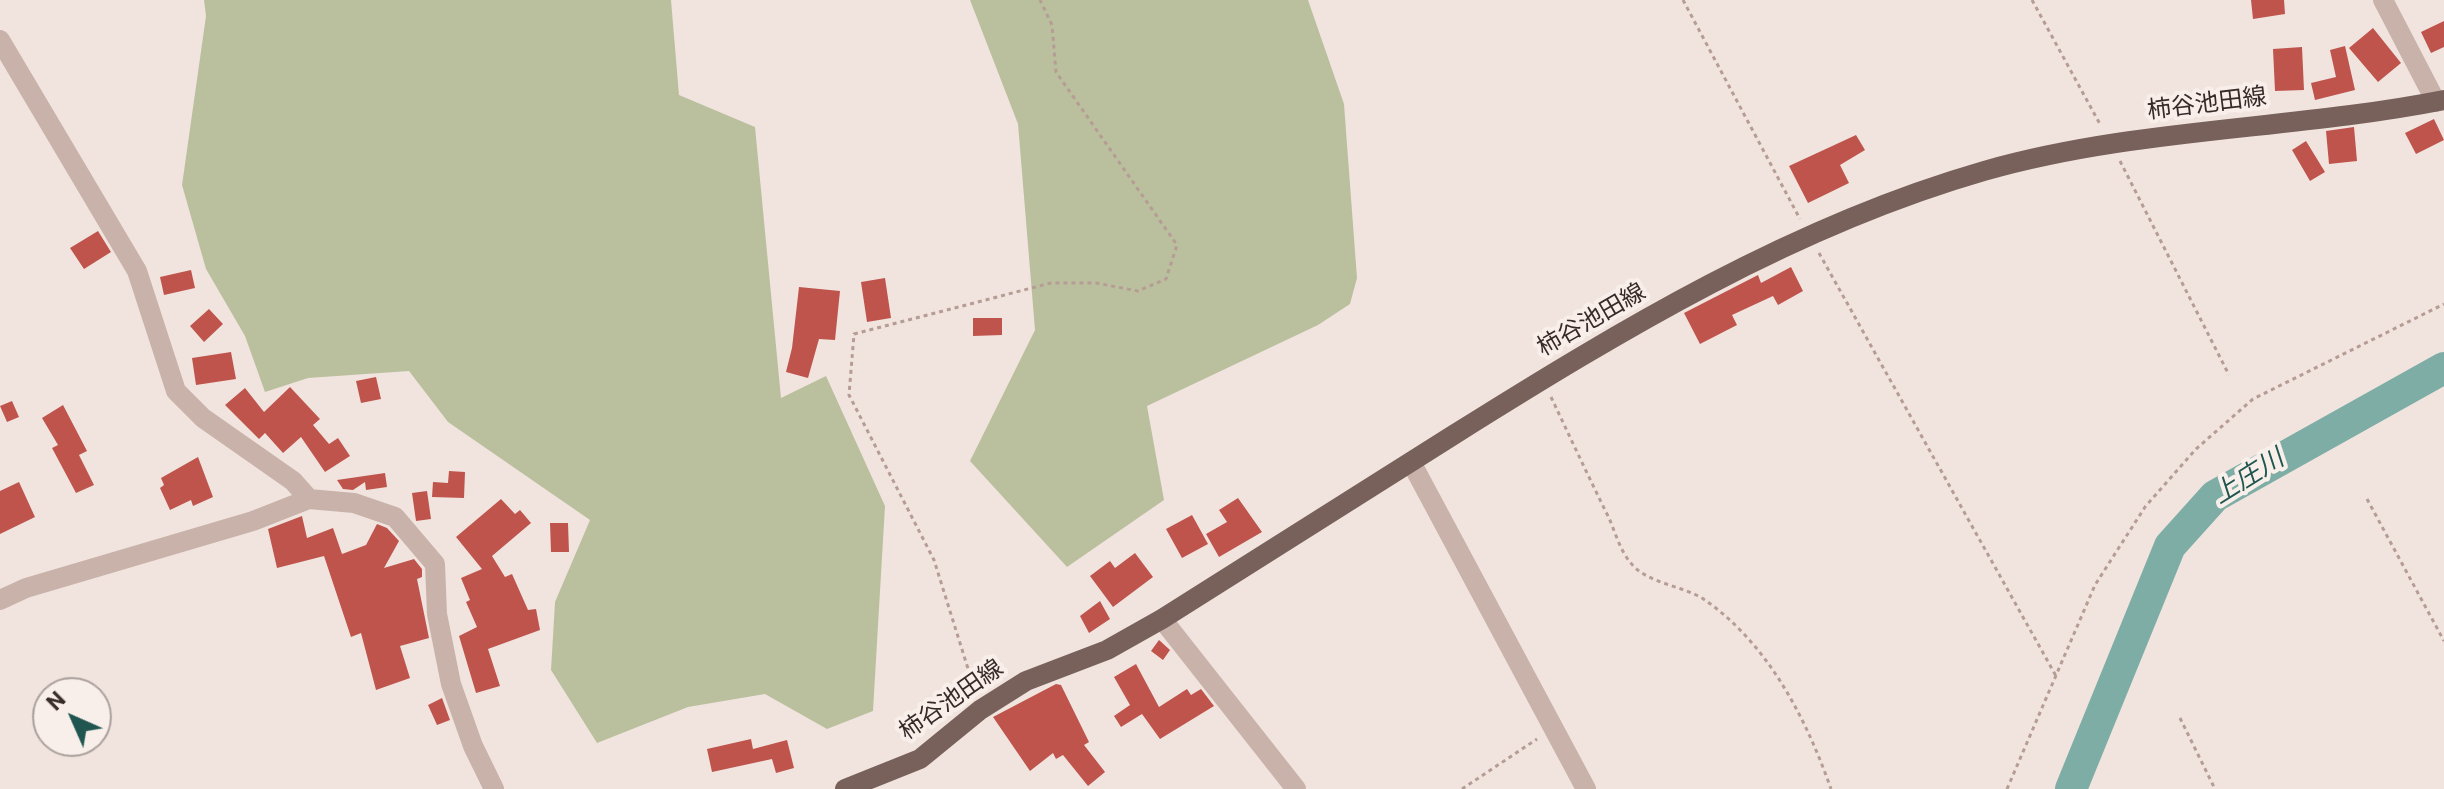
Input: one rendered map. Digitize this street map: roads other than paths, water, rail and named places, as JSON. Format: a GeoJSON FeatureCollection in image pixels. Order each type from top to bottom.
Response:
{"type":"FeatureCollection","features":[{"type":"Feature","properties":{"kind":"main road","name":"柿谷池田線"},"geometry":{"type":"LineString","coordinates":[[845,789],[920,759],[980,710],[1026,681],[1107,650],[1162,619],[1543,379],[1693,293],[1809,234],[1985,171],[2111,143],[2440,101]]}},
{"type":"Feature","properties":{"kind":"street"},"geometry":{"type":"LineString","coordinates":[[2383,0],[2440,101]]}},
{"type":"Feature","properties":{"kind":"street"},"geometry":{"type":"LineString","coordinates":[[0,40],[137,271],[176,391],[203,418],[293,481],[309,499]]}},
{"type":"Feature","properties":{"kind":"street"},"geometry":{"type":"LineString","coordinates":[[1411,462],[1586,789]]}},
{"type":"Feature","properties":{"kind":"street"},"geometry":{"type":"LineString","coordinates":[[0,600],[26,588],[253,521],[309,499],[354,503],[395,517],[435,564],[437,614],[451,684],[473,746],[494,789]]}},
{"type":"Feature","properties":{"kind":"street"},"geometry":{"type":"LineString","coordinates":[[1162,619],[1296,789]]}},
{"type":"Feature","properties":{"kind":"waterway","name":"上庄川"},"geometry":{"type":"LineString","coordinates":[[2071,789],[2170,546],[2215,496],[2444,368]]}}]}
